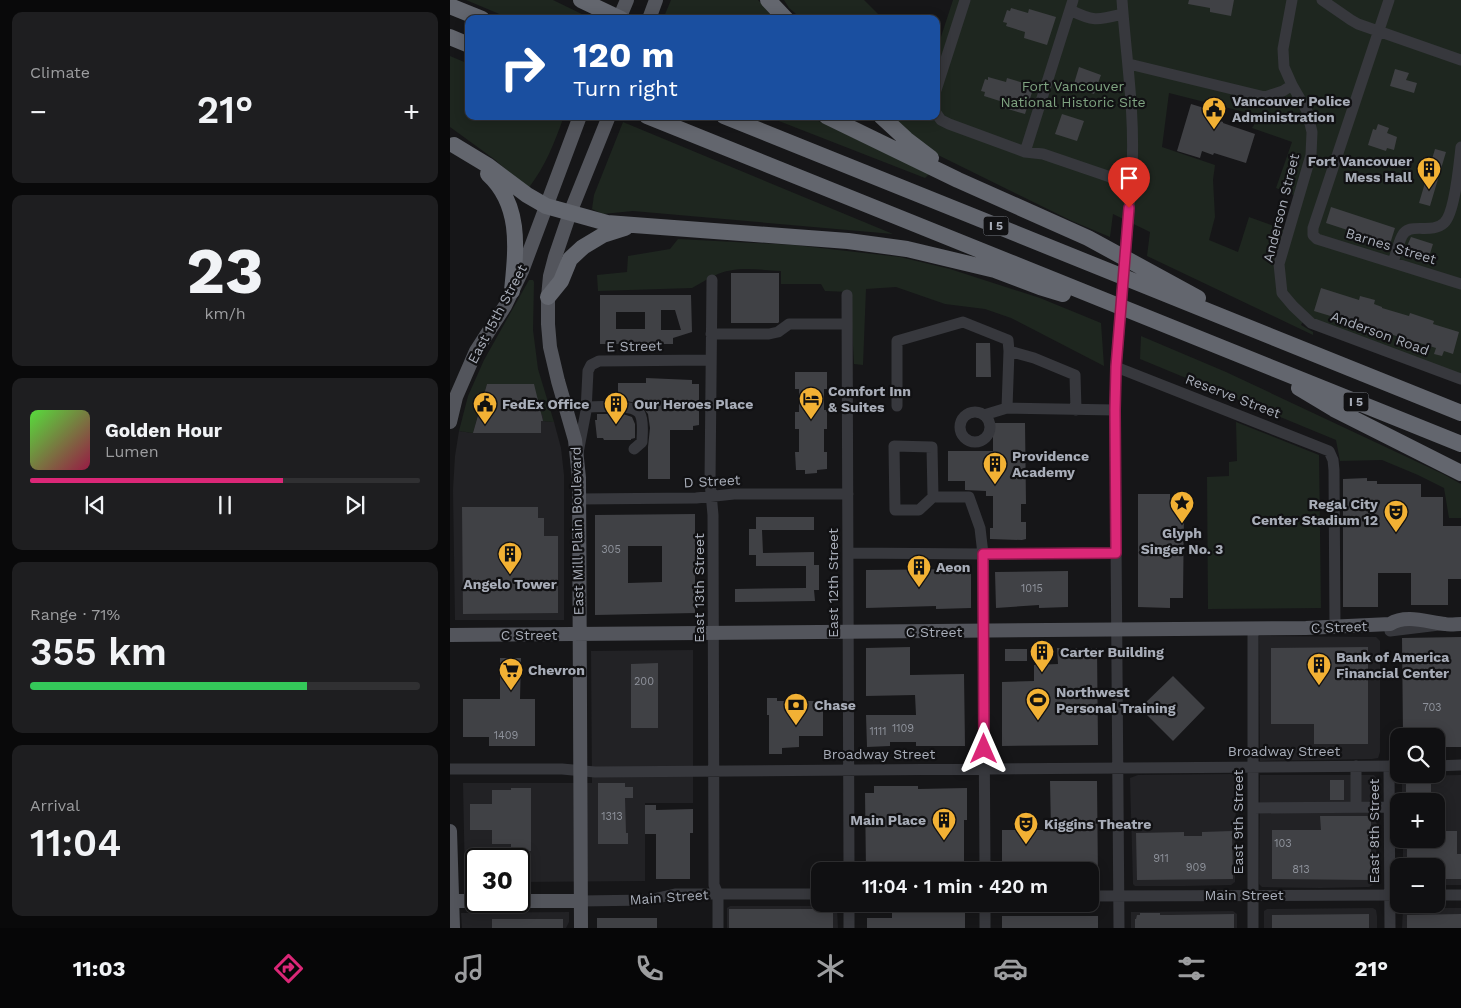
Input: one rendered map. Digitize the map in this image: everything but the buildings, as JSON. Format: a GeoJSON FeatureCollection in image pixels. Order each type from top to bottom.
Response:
{"type":"FeatureCollection","features":[{"type":"Feature","properties":{"kind":"highway"},"geometry":{"type":"LineString","coordinates":[[581,0],[612,15]]}},
{"type":"Feature","properties":{"kind":"highway"},"geometry":{"type":"LineString","coordinates":[[768,0],[782,15]]}},
{"type":"Feature","properties":{"kind":"highway"},"geometry":{"type":"LineString","coordinates":[[450,6],[472,15]]}},
{"type":"Feature","properties":{"kind":"highway"},"geometry":{"type":"LineString","coordinates":[[450,37],[465,43]]}},
{"type":"Feature","properties":{"kind":"highway","name":"I 5"},"geometry":{"type":"LineString","coordinates":[[656,120],[1461,444]]}},
{"type":"Feature","properties":{"kind":"highway","name":"I 5"},"geometry":{"type":"LineString","coordinates":[[734,120],[1461,413]]}},
{"type":"Feature","properties":{"kind":"highway"},"geometry":{"type":"LineString","coordinates":[[834,120],[958,180],[1088,238],[1268,336]]}},
{"type":"Feature","properties":{"kind":"highway"},"geometry":{"type":"LineString","coordinates":[[885,120],[958,180]]}},
{"type":"Feature","properties":{"kind":"highway"},"geometry":{"type":"LineString","coordinates":[[452,143],[488,165],[546,206],[607,223],[848,241],[907,248],[994,270],[1040,287],[1144,317]]}},
{"type":"Feature","properties":{"kind":"highway"},"geometry":{"type":"LineString","coordinates":[[452,143],[492,178],[502,191],[509,207],[516,230],[512,291]]}},
{"type":"Feature","properties":{"kind":"highway"},"geometry":{"type":"LineString","coordinates":[[548,297],[560,281],[570,259],[584,247],[603,235],[618,229],[638,225]]}},
{"type":"Feature","properties":{"kind":"highway"},"geometry":{"type":"LineString","coordinates":[[1252,360],[1334,409],[1461,473]]}},
{"type":"Feature","properties":{"kind":"main road"},"geometry":{"type":"LineString","coordinates":[[621,15],[626,0]]}},
{"type":"Feature","properties":{"kind":"main road"},"geometry":{"type":"LineString","coordinates":[[650,15],[656,0]]}},
{"type":"Feature","properties":{"kind":"main road"},"geometry":{"type":"LineString","coordinates":[[546,206],[578,120]]}},
{"type":"Feature","properties":{"kind":"main road","name":"East Mill Plain Boulevard"},"geometry":{"type":"LineString","coordinates":[[581,928],[578,456],[550,346],[548,297],[550,276],[570,212],[607,120]]}},
{"type":"Feature","properties":{"kind":"main road","name":"East 15th Street"},"geometry":{"type":"LineString","coordinates":[[450,422],[456,397],[468,367],[522,271],[546,206]]}},
{"type":"Feature","properties":{"kind":"main road","name":"C Street"},"geometry":{"type":"LineString","coordinates":[[450,635],[1390,628],[1395,621],[1405,619],[1461,624]]}},
{"type":"Feature","properties":{"kind":"main road"},"geometry":{"type":"LineString","coordinates":[[450,831],[453,928]]}},
{"type":"Feature","properties":{"kind":"main road","name":"Main Street"},"geometry":{"type":"LineString","coordinates":[[530,901],[580,901]]}},
{"type":"Feature","properties":{"kind":"main road"},"geometry":{"type":"LineString","coordinates":[[451,902],[465,902]]}},
{"type":"Feature","properties":{"kind":"street"},"geometry":{"type":"LineString","coordinates":[[940,77],[964,0]]}},
{"type":"Feature","properties":{"kind":"street"},"geometry":{"type":"LineString","coordinates":[[1122,0],[1134,135],[1132,169],[1138,176],[1137,192],[1130,196]]}},
{"type":"Feature","properties":{"kind":"street","name":"Anderson Street"},"geometry":{"type":"LineString","coordinates":[[1292,0],[1283,50],[1284,67],[1307,111],[1312,132],[1311,156],[1279,264],[1282,293],[1293,306]]}},
{"type":"Feature","properties":{"kind":"street"},"geometry":{"type":"LineString","coordinates":[[1322,0],[1351,20],[1379,32],[1461,60]]}},
{"type":"Feature","properties":{"kind":"street"},"geometry":{"type":"LineString","coordinates":[[1379,32],[1389,0]]}},
{"type":"Feature","properties":{"kind":"street"},"geometry":{"type":"LineString","coordinates":[[1025,152],[1072,5],[1086,19],[1101,19],[1123,14]]}},
{"type":"Feature","properties":{"kind":"street","name":"Barnes Street"},"geometry":{"type":"LineString","coordinates":[[1379,32],[1313,228],[1313,235],[1317,239],[1461,284]]}},
{"type":"Feature","properties":{"kind":"street"},"geometry":{"type":"LineString","coordinates":[[1129,64],[1266,97],[1283,92],[1292,85]]}},
{"type":"Feature","properties":{"kind":"street"},"geometry":{"type":"LineString","coordinates":[[940,119],[949,124],[1025,152],[1043,154],[1125,182]]}},
{"type":"Feature","properties":{"kind":"street"},"geometry":{"type":"LineString","coordinates":[[1393,262],[1402,235],[1415,228],[1429,230],[1437,228],[1449,215],[1458,176],[1461,147]]}},
{"type":"Feature","properties":{"kind":"street"},"geometry":{"type":"LineString","coordinates":[[1120,928],[1115,410],[1116,367],[1130,196],[1125,190],[1125,182],[1126,174],[1132,169]]}},
{"type":"Feature","properties":{"kind":"street","name":"East 13th Street"},"geometry":{"type":"LineString","coordinates":[[712,280],[710,482],[713,515],[714,885],[718,894],[718,928]]}},
{"type":"Feature","properties":{"kind":"street","name":"East 12th Street"},"geometry":{"type":"LineString","coordinates":[[847,295],[849,862]]}},
{"type":"Feature","properties":{"kind":"street","name":"Anderson Road"},"geometry":{"type":"LineString","coordinates":[[1293,306],[1311,323],[1461,379]]}},
{"type":"Feature","properties":{"kind":"street"},"geometry":{"type":"LineString","coordinates":[[897,406],[897,342],[963,322],[1008,340],[1007,408]]}},
{"type":"Feature","properties":{"kind":"street"},"geometry":{"type":"LineString","coordinates":[[711,334],[769,334],[778,332],[789,324],[847,324]]}},
{"type":"Feature","properties":{"kind":"street"},"geometry":{"type":"LineString","coordinates":[[1009,351],[1034,358],[1075,375],[1076,410]]}},
{"type":"Feature","properties":{"kind":"street","name":"E Street"},"geometry":{"type":"LineString","coordinates":[[578,456],[586,407],[588,371],[595,362],[711,360]]}},
{"type":"Feature","properties":{"kind":"street","name":"Reserve Street"},"geometry":{"type":"LineString","coordinates":[[1116,367],[1329,451],[1333,460],[1335,627]]}},
{"type":"Feature","properties":{"kind":"street"},"geometry":{"type":"LineString","coordinates":[[586,407],[630,407],[639,412],[642,416],[642,442],[634,449]]}},
{"type":"Feature","properties":{"kind":"street"},"geometry":{"type":"LineString","coordinates":[[984,414],[1007,408],[1115,410]]}},
{"type":"Feature","properties":{"kind":"street"},"geometry":{"type":"LineString","coordinates":[[933,497],[932,447],[894,446],[895,510],[919,510],[933,497],[969,497],[980,528],[983,554],[985,862]]}},
{"type":"Feature","properties":{"kind":"street","name":"D Street"},"geometry":{"type":"LineString","coordinates":[[578,499],[696,498],[734,494],[848,494]]}},
{"type":"Feature","properties":{"kind":"street"},"geometry":{"type":"LineString","coordinates":[[848,553],[1116,553]]}},
{"type":"Feature","properties":{"kind":"street","name":"East 9th Street"},"geometry":{"type":"LineString","coordinates":[[1253,629],[1253,928]]}},
{"type":"Feature","properties":{"kind":"street"},"geometry":{"type":"LineString","coordinates":[[1445,766],[1461,765]]}},
{"type":"Feature","properties":{"kind":"street"},"geometry":{"type":"LineString","coordinates":[[1356,766],[1356,807]]}},
{"type":"Feature","properties":{"kind":"street","name":"Broadway Street"},"geometry":{"type":"LineString","coordinates":[[450,769],[562,769],[579,772],[1390,766]]}},
{"type":"Feature","properties":{"kind":"street","name":"East 8th Street"},"geometry":{"type":"LineString","coordinates":[[1392,783],[1389,807],[1392,858]]}},
{"type":"Feature","properties":{"kind":"street"},"geometry":{"type":"LineString","coordinates":[[1253,808],[1389,807]]}},
{"type":"Feature","properties":{"kind":"street","name":"Main Street"},"geometry":{"type":"LineString","coordinates":[[580,901],[648,900],[675,894],[811,894]]}},
{"type":"Feature","properties":{"kind":"street","name":"Main Street"},"geometry":{"type":"LineString","coordinates":[[1099,896],[1390,895]]}},
{"type":"Feature","properties":{"kind":"street"},"geometry":{"type":"LineString","coordinates":[[1445,895],[1461,895]]}},
{"type":"Feature","properties":{"kind":"street"},"geometry":{"type":"LineString","coordinates":[[849,912],[850,928]]}},
{"type":"Feature","properties":{"kind":"street"},"geometry":{"type":"LineString","coordinates":[[985,912],[985,928]]}},
{"type":"Feature","properties":{"kind":"street","name":"East 8th Street"},"geometry":{"type":"LineString","coordinates":[[1390,928],[1392,913]]}},
{"type":"Feature","properties":{"kind":"shaded area"},"geometry":{"type":"Polygon","coordinates":[[[487,384],[534,384],[541,414],[543,414],[543,421],[554,422],[561,448],[564,475],[564,620],[455,620],[453,490],[455,456],[459,431],[473,433],[487,384]]]}},
{"type":"Feature","properties":{"kind":"shaded area"},"geometry":{"type":"Polygon","coordinates":[[[1259,636],[1376,637],[1380,641],[1380,752],[1378,758],[1260,761],[1259,636]]]}},
{"type":"Feature","properties":{"kind":"shaded area"},"geometry":{"type":"Polygon","coordinates":[[[693,650],[693,803],[645,803],[645,881],[530,882],[530,848],[465,848],[465,883],[463,783],[592,783],[591,651],[693,650]]]}},
{"type":"Feature","properties":{"kind":"shaded area"},"geometry":{"type":"Polygon","coordinates":[[[1234,774],[1236,778],[1235,882],[1231,885],[1135,886],[1133,884],[1130,778],[1138,775],[1234,774]]]}},
{"type":"Feature","properties":{"kind":"shaded area"},"geometry":{"type":"Polygon","coordinates":[[[1260,775],[1374,775],[1377,779],[1376,881],[1374,884],[1369,887],[1262,887],[1259,884],[1260,775]]]}},
{"type":"Feature","properties":{"kind":"shaded area"},"geometry":{"type":"Polygon","coordinates":[[[1445,775],[1461,775],[1461,885],[1445,885],[1445,858],[1403,858],[1403,848],[1445,848],[1445,793],[1402,793],[1402,783],[1445,783],[1445,775]]]}},
{"type":"Feature","properties":{"kind":"shaded area"},"geometry":{"type":"Polygon","coordinates":[[[730,906],[811,906],[811,912],[837,912],[838,928],[727,928],[727,908],[730,906]]]}},
{"type":"Feature","properties":{"kind":"shaded area"},"geometry":{"type":"Polygon","coordinates":[[[1373,908],[1376,910],[1377,928],[1264,928],[1264,911],[1267,909],[1373,908]]]}},
{"type":"Feature","properties":{"kind":"shaded area"},"geometry":{"type":"Polygon","coordinates":[[[1445,908],[1461,908],[1461,928],[1402,928],[1403,913],[1445,913],[1445,908]]]}},
{"type":"Feature","properties":{"kind":"shaded area"},"geometry":{"type":"Polygon","coordinates":[[[1233,911],[1237,914],[1237,928],[1131,928],[1131,912],[1233,911]]]}},
{"type":"Feature","properties":{"kind":"shaded area"},"geometry":{"type":"Polygon","coordinates":[[[569,912],[569,922],[566,928],[462,928],[461,913],[569,912]]]}},
{"type":"Feature","properties":{"kind":"green space"},"geometry":{"type":"Polygon","coordinates":[[[466,0],[553,0],[584,15],[502,15],[466,0]]]}},
{"type":"Feature","properties":{"kind":"green space"},"geometry":{"type":"Polygon","coordinates":[[[671,0],[758,0],[772,15],[665,15],[671,0]]]}},
{"type":"Feature","properties":{"kind":"green space"},"geometry":{"type":"Polygon","coordinates":[[[784,0],[864,0],[879,15],[797,15],[789,8],[784,0]]]}},
{"type":"Feature","properties":{"kind":"green space","name":"Fort Vancouver National Historic Site"},"geometry":{"type":"Polygon","coordinates":[[[953,0],[1461,0],[1461,379],[1305,318],[1301,325],[1313,332],[1313,335],[1147,256],[1150,232],[1113,214],[1110,237],[1072,221],[940,156],[914,140],[895,120],[940,120],[940,40],[953,0]],[[1169,93],[1162,147],[1215,165],[1213,180],[1215,217],[1209,240],[1238,252],[1249,217],[1288,231],[1299,197],[1276,188],[1292,142],[1252,128],[1260,116],[1169,93]]]}},
{"type":"Feature","properties":{"kind":"green space"},"geometry":{"type":"Polygon","coordinates":[[[450,56],[465,62],[465,120],[563,120],[549,154],[528,189],[494,159],[450,127],[450,56]]]}},
{"type":"Feature","properties":{"kind":"green space"},"geometry":{"type":"Polygon","coordinates":[[[776,120],[816,120],[929,174],[925,178],[776,120]]]}},
{"type":"Feature","properties":{"kind":"green space"},"geometry":{"type":"Polygon","coordinates":[[[623,122],[893,234],[633,211],[603,214],[592,209],[594,195],[623,122]]]}},
{"type":"Feature","properties":{"kind":"green space"},"geometry":{"type":"Polygon","coordinates":[[[678,239],[794,245],[900,257],[950,269],[1040,298],[1101,323],[1104,366],[1011,318],[985,309],[945,304],[896,287],[866,289],[863,365],[854,364],[850,292],[825,291],[821,284],[781,284],[781,271],[730,270],[711,277],[692,288],[598,291],[597,275],[627,272],[628,256],[670,249],[678,239]]]}},
{"type":"Feature","properties":{"kind":"green space"},"geometry":{"type":"Polygon","coordinates":[[[529,280],[534,282],[533,330],[538,369],[554,422],[543,421],[543,415],[541,414],[533,384],[487,384],[473,433],[459,431],[468,396],[484,360],[529,280]]]}},
{"type":"Feature","properties":{"kind":"green space"},"geometry":{"type":"Polygon","coordinates":[[[1141,336],[1226,372],[1461,484],[1461,518],[1449,518],[1444,488],[1418,475],[1382,460],[1340,461],[1336,440],[1140,359],[1141,336]]]}},
{"type":"Feature","properties":{"kind":"green space"},"geometry":{"type":"Polygon","coordinates":[[[1236,422],[1319,455],[1321,608],[1208,609],[1207,477],[1229,476],[1229,462],[1237,461],[1236,422]]]}},
{"type":"Feature","properties":{"kind":"place","name":"Vancouver Police Administration"},"geometry":{"type":"Point","coordinates":[1214,130]}},
{"type":"Feature","properties":{"kind":"place","name":"Fort Vancovuer Mess Hall"},"geometry":{"type":"Point","coordinates":[1429,190]}},
{"type":"Feature","properties":{"kind":"place","name":"Comfort Inn & Suites"},"geometry":{"type":"Point","coordinates":[811,420]}},
{"type":"Feature","properties":{"kind":"place","name":"FedEx Office"},"geometry":{"type":"Point","coordinates":[485,425]}},
{"type":"Feature","properties":{"kind":"place","name":"Our Heroes Place"},"geometry":{"type":"Point","coordinates":[616,425]}},
{"type":"Feature","properties":{"kind":"place","name":"Providence Academy"},"geometry":{"type":"Point","coordinates":[995,485]}},
{"type":"Feature","properties":{"kind":"place","name":"Glyph Singer No. 3"},"geometry":{"type":"Point","coordinates":[1182,524]}},
{"type":"Feature","properties":{"kind":"place","name":"Regal City Center Stadium 12"},"geometry":{"type":"Point","coordinates":[1396,533]}},
{"type":"Feature","properties":{"kind":"place","name":"Angelo Tower"},"geometry":{"type":"Point","coordinates":[510,575]}},
{"type":"Feature","properties":{"kind":"place","name":"Aeon"},"geometry":{"type":"Point","coordinates":[919,588]}},
{"type":"Feature","properties":{"kind":"place","name":"Carter Building"},"geometry":{"type":"Point","coordinates":[1042,673]}},
{"type":"Feature","properties":{"kind":"place","name":"Bank of America Financial Center"},"geometry":{"type":"Point","coordinates":[1319,686]}},
{"type":"Feature","properties":{"kind":"place","name":"Chevron"},"geometry":{"type":"Point","coordinates":[511,691]}},
{"type":"Feature","properties":{"kind":"place","name":"Northwest Personal Training"},"geometry":{"type":"Point","coordinates":[1038,721]}},
{"type":"Feature","properties":{"kind":"place","name":"Chase"},"geometry":{"type":"Point","coordinates":[796,726]}},
{"type":"Feature","properties":{"kind":"place","name":"Main Place"},"geometry":{"type":"Point","coordinates":[944,841]}},
{"type":"Feature","properties":{"kind":"place","name":"Kiggins Theatre"},"geometry":{"type":"Point","coordinates":[1026,845]}},
{"type":"Feature","properties":{"kind":"route"},"geometry":{"type":"LineString","coordinates":[[984,749],[983,554],[1116,553],[1116,367],[1129,208]]}}]}
